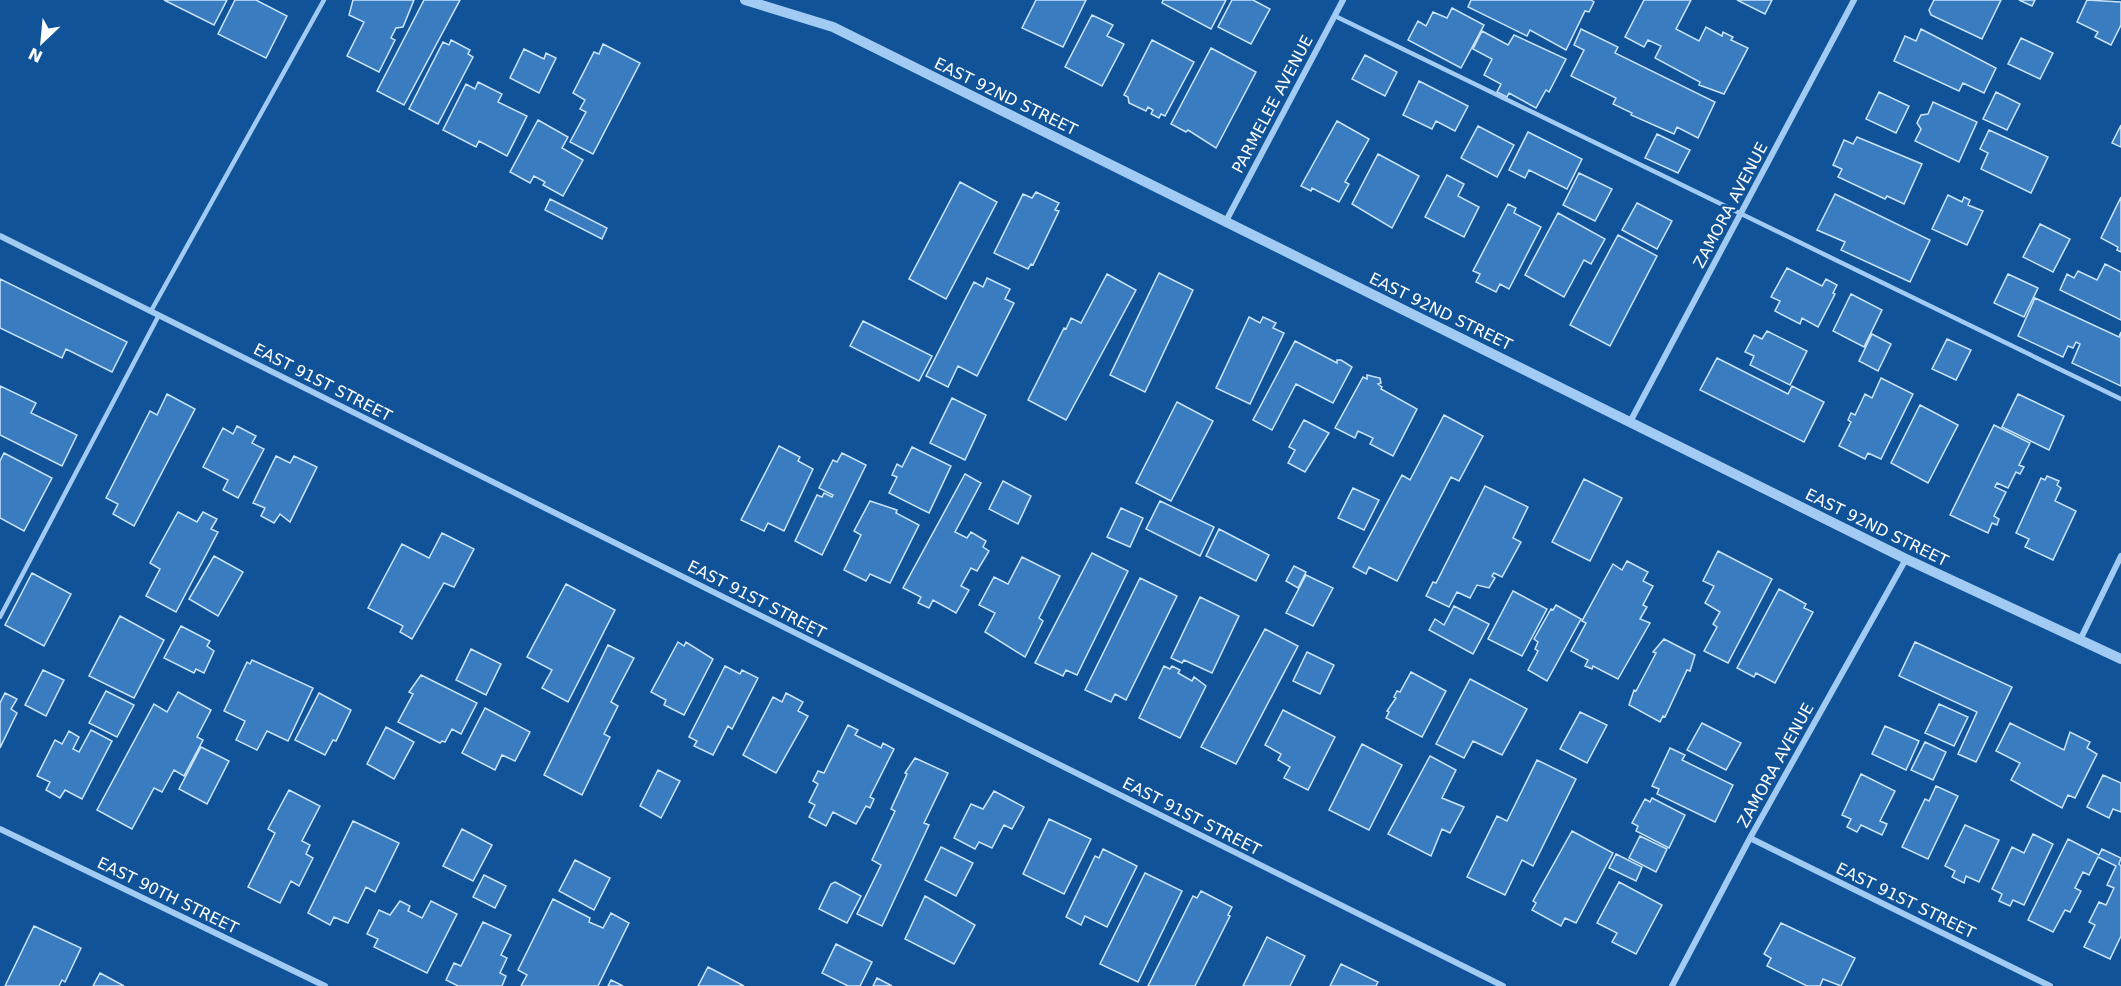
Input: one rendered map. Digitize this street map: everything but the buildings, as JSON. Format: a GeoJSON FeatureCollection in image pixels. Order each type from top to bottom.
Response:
{"type":"FeatureCollection","features":[{"type":"Feature","properties":{"kind":"street","name":"EAST 92ND STREET"},"geometry":{"type":"LineString","coordinates":[[745,0],[833,27],[1906,559],[2121,659]]}},
{"type":"Feature","properties":{"kind":"street","name":"PARMELEE AVENUE"},"geometry":{"type":"LineString","coordinates":[[1226,221],[1343,0]]}},
{"type":"Feature","properties":{"kind":"street","name":"ZAMORA AVENUE"},"geometry":{"type":"LineString","coordinates":[[1630,422],[1854,0]]}},
{"type":"Feature","properties":{"kind":"street","name":"EAST 91ST STREET"},"geometry":{"type":"LineString","coordinates":[[0,236],[1503,986]]}},
{"type":"Feature","properties":{"kind":"street"},"geometry":{"type":"LineString","coordinates":[[2080,640],[2121,556]]}},
{"type":"Feature","properties":{"kind":"street","name":"ZAMORA AVENUE"},"geometry":{"type":"LineString","coordinates":[[1672,986],[1750,838],[1906,559]]}},
{"type":"Feature","properties":{"kind":"street","name":"EAST 90TH STREET"},"geometry":{"type":"LineString","coordinates":[[0,829],[325,986]]}},
{"type":"Feature","properties":{"kind":"street","name":"EAST 91ST STREET"},"geometry":{"type":"LineString","coordinates":[[1750,838],[2050,986]]}},
{"type":"Feature","properties":{"kind":"lane"},"geometry":{"type":"LineString","coordinates":[[151,311],[324,0]]}},
{"type":"Feature","properties":{"kind":"lane"},"geometry":{"type":"LineString","coordinates":[[1335,16],[2121,399]]}},
{"type":"Feature","properties":{"kind":"lane"},"geometry":{"type":"LineString","coordinates":[[0,618],[159,315]]}}]}
